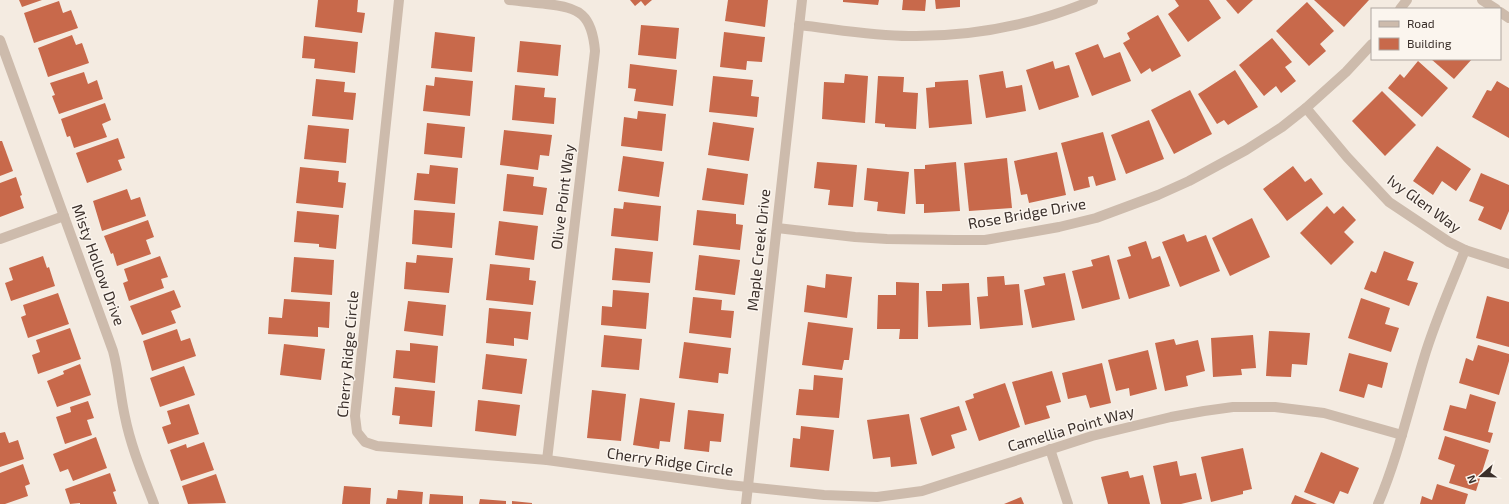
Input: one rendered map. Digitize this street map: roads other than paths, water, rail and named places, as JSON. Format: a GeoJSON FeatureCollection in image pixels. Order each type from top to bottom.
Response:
{"type":"FeatureCollection","features":[{"type":"Feature","properties":{"kind":"street","name":"Cherry Ridge Circle"},"geometry":{"type":"LineString","coordinates":[[399,0],[355,416],[357,432],[365,442],[377,446],[547,460],[748,487]]}},
{"type":"Feature","properties":{"kind":"street","name":"Olive Point Way"},"geometry":{"type":"LineString","coordinates":[[509,0],[566,6],[577,10],[584,16],[594,38],[595,51],[547,460]]}},
{"type":"Feature","properties":{"kind":"street","name":"Maple Creek Drive"},"geometry":{"type":"LineString","coordinates":[[746,504],[802,0]]}},
{"type":"Feature","properties":{"kind":"street"},"geometry":{"type":"LineString","coordinates":[[799,25],[874,34],[908,36],[977,33],[1008,28],[1040,20],[1093,0]]}},
{"type":"Feature","properties":{"kind":"street"},"geometry":{"type":"LineString","coordinates":[[1401,8],[1407,0]]}},
{"type":"Feature","properties":{"kind":"street"},"geometry":{"type":"LineString","coordinates":[[1482,0],[1494,8]]}},
{"type":"Feature","properties":{"kind":"street","name":"Misty Hollow Drive"},"geometry":{"type":"LineString","coordinates":[[0,40],[113,351],[118,371],[124,415],[129,436],[154,504]]}},
{"type":"Feature","properties":{"kind":"street","name":"Rose Bridge Drive"},"geometry":{"type":"LineString","coordinates":[[777,228],[855,237],[985,240],[1059,227],[1096,218],[1158,195],[1189,181],[1246,150],[1282,127],[1306,108],[1346,72],[1371,45]]}},
{"type":"Feature","properties":{"kind":"street","name":"Ivy Glen Way"},"geometry":{"type":"LineString","coordinates":[[1306,108],[1346,158],[1390,202],[1432,231],[1465,250],[1509,264]]}},
{"type":"Feature","properties":{"kind":"street"},"geometry":{"type":"LineString","coordinates":[[0,239],[64,216]]}},
{"type":"Feature","properties":{"kind":"street"},"geometry":{"type":"LineString","coordinates":[[1378,504],[1385,488],[1402,435],[1437,318],[1465,250]]}},
{"type":"Feature","properties":{"kind":"street","name":"Camellia Point Way"},"geometry":{"type":"LineString","coordinates":[[748,487],[856,497],[898,495],[922,491],[1092,436],[1204,410],[1253,406],[1288,408],[1324,413],[1402,435]]}},
{"type":"Feature","properties":{"kind":"street"},"geometry":{"type":"LineString","coordinates":[[1050,449],[1068,504]]}}]}
